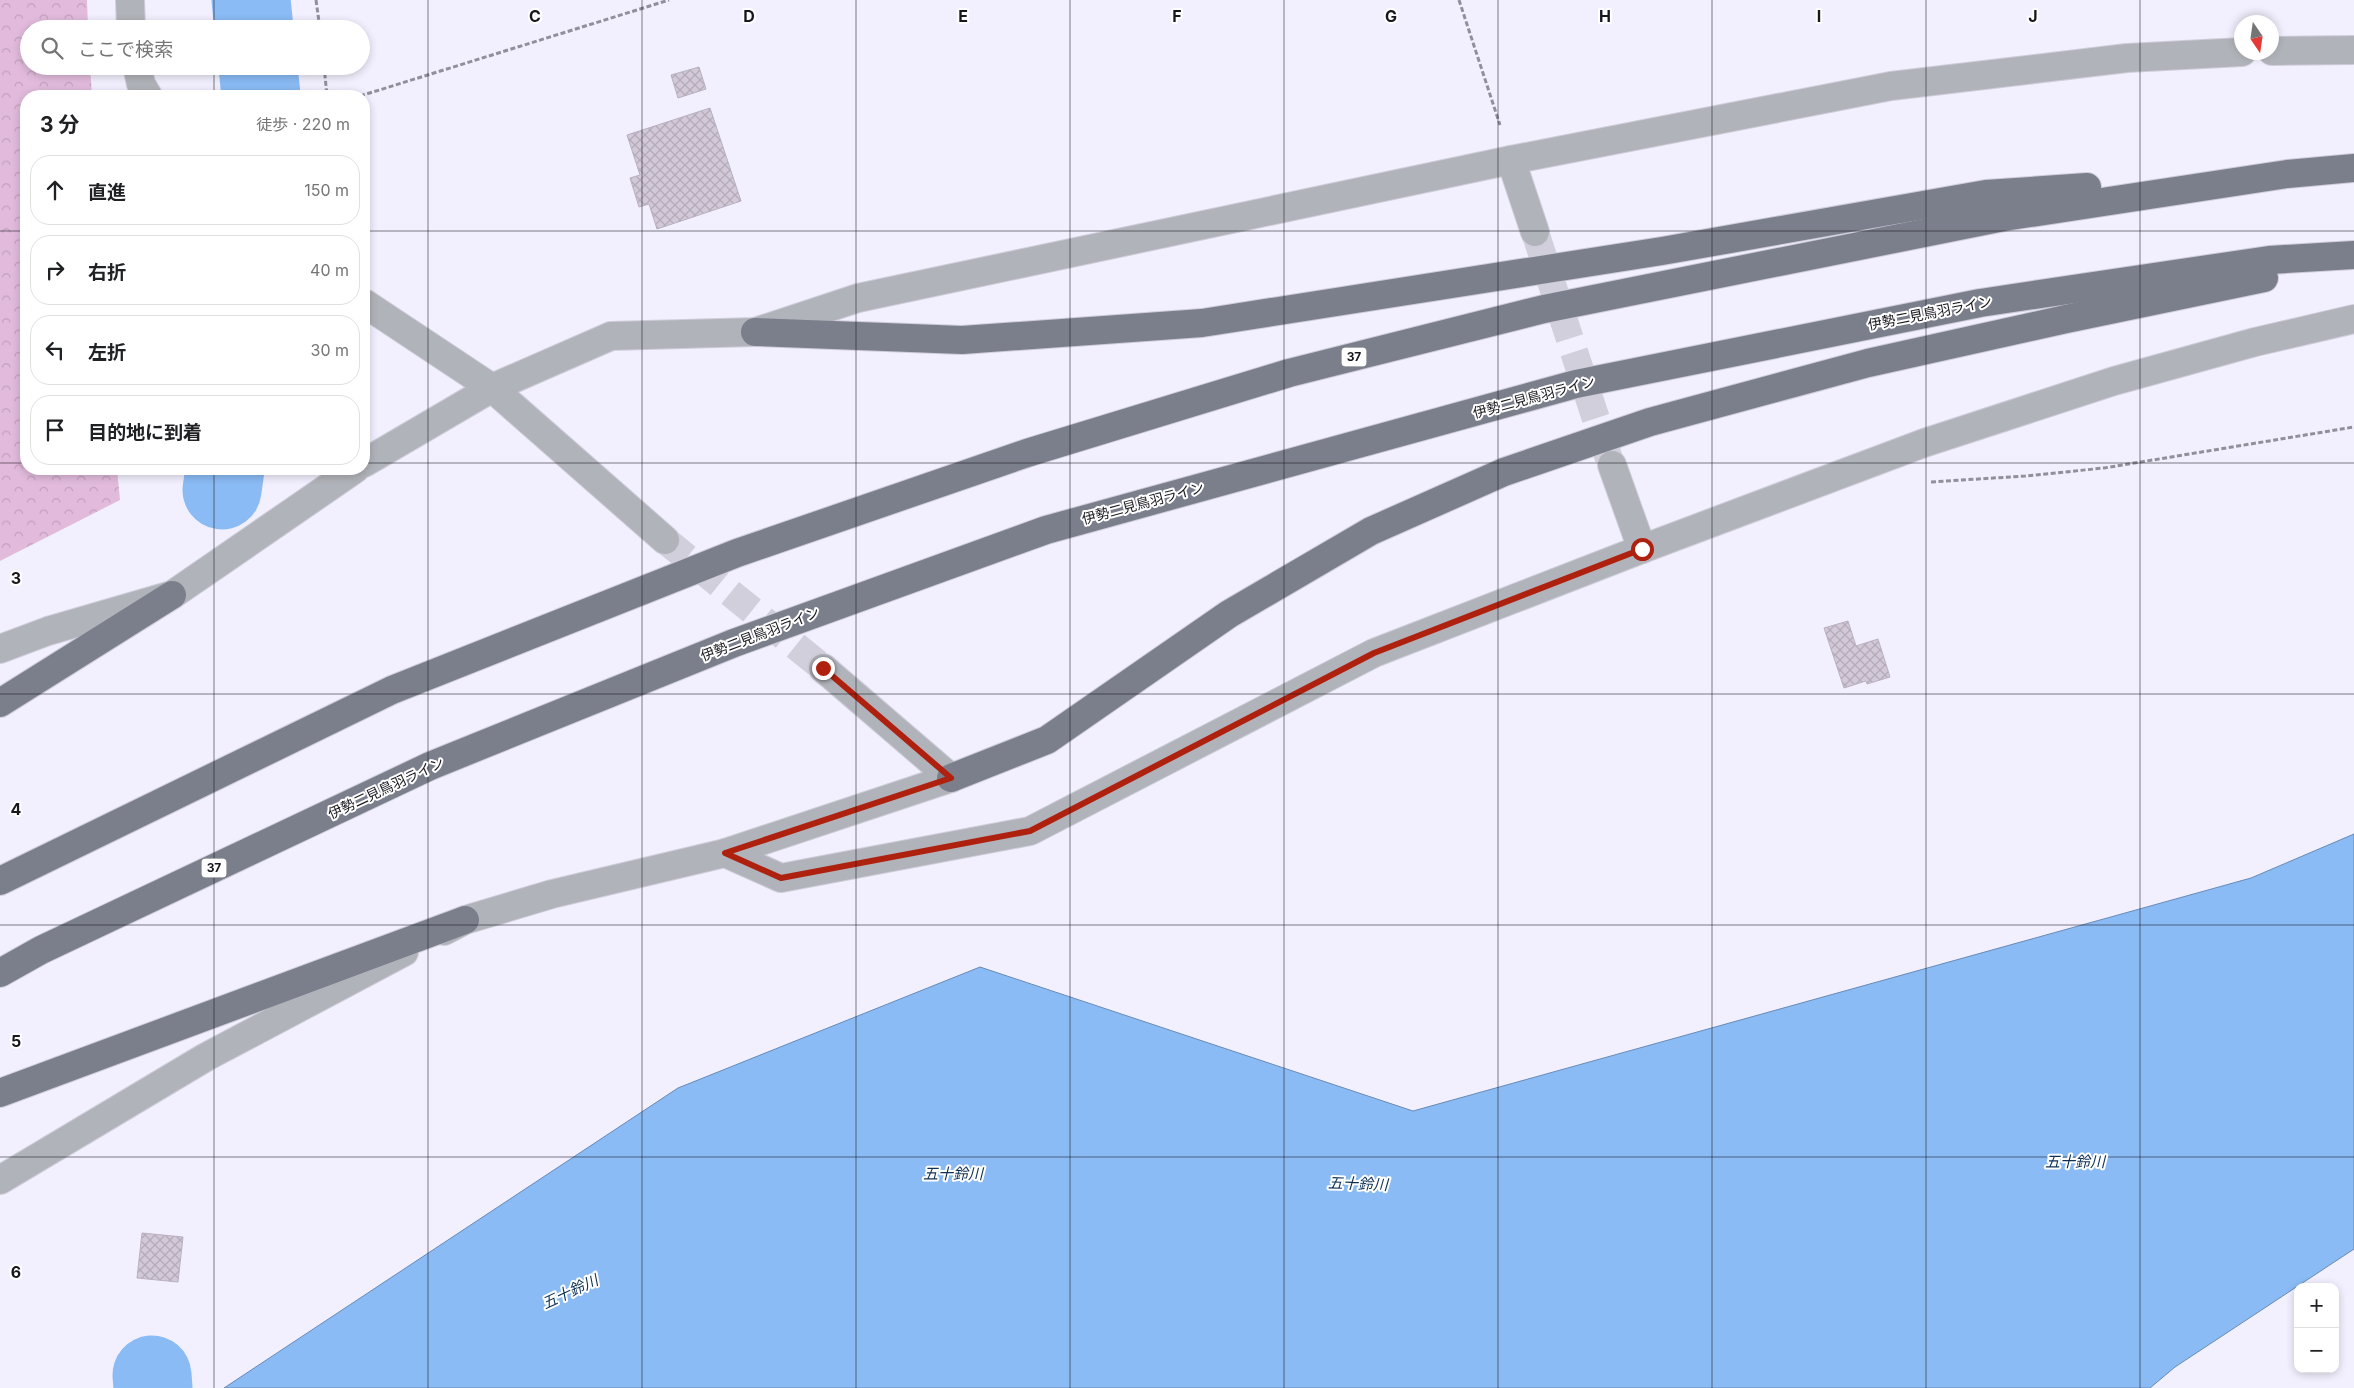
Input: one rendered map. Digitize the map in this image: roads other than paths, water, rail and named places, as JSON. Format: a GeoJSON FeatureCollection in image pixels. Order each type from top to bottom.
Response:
{"type":"FeatureCollection","features":[{"type":"Feature","properties":{"kind":"main road","name":"37"},"geometry":{"type":"LineString","coordinates":[[0,881],[392,690],[737,553],[1027,453],[1289,373],[1544,309],[2004,217],[2287,174],[2354,168]]}},
{"type":"Feature","properties":{"kind":"main road"},"geometry":{"type":"LineString","coordinates":[[756,332],[962,340],[1202,323],[1662,251],[1986,194],[2287,174]]}},
{"type":"Feature","properties":{"kind":"main road","name":"伊勢二見鳥羽ライン"},"geometry":{"type":"LineString","coordinates":[[0,973],[41,950],[430,766],[734,643],[1046,530],[1576,384],[1980,303],[2269,260],[2354,255]]}},
{"type":"Feature","properties":{"kind":"main road"},"geometry":{"type":"LineString","coordinates":[[951,778],[1047,740],[1238,609],[1371,531],[1504,472],[1650,422],[1868,363],[2066,319],[2354,260]]}},
{"type":"Feature","properties":{"kind":"main road"},"geometry":{"type":"LineString","coordinates":[[0,702],[172,595]]}},
{"type":"Feature","properties":{"kind":"main road"},"geometry":{"type":"LineString","coordinates":[[0,1093],[465,920]]}},
{"type":"Feature","properties":{"kind":"street"},"geometry":{"type":"LineString","coordinates":[[130,0],[131,20]]}},
{"type":"Feature","properties":{"kind":"street"},"geometry":{"type":"LineString","coordinates":[[2279,51],[2354,50]]}},
{"type":"Feature","properties":{"kind":"street"},"geometry":{"type":"LineString","coordinates":[[370,459],[492,388],[611,336],[756,332],[858,298],[1511,160],[1891,86],[2127,58],[2234,52]]}},
{"type":"Feature","properties":{"kind":"street"},"geometry":{"type":"LineString","coordinates":[[139,75],[144,90]]}},
{"type":"Feature","properties":{"kind":"street"},"geometry":{"type":"LineString","coordinates":[[1511,160],[1535,232]]}},
{"type":"Feature","properties":{"kind":"street"},"geometry":{"type":"LineString","coordinates":[[370,307],[492,388],[665,540]]}},
{"type":"Feature","properties":{"kind":"street"},"geometry":{"type":"LineString","coordinates":[[725,853],[781,878],[1030,831],[1374,653],[1642,549],[1924,443],[2114,381],[2255,342],[2354,319]]}},
{"type":"Feature","properties":{"kind":"street"},"geometry":{"type":"LineString","coordinates":[[1612,465],[1642,549]]}},
{"type":"Feature","properties":{"kind":"street"},"geometry":{"type":"LineString","coordinates":[[0,649],[48,632],[172,595],[346,475]]}},
{"type":"Feature","properties":{"kind":"street"},"geometry":{"type":"LineString","coordinates":[[823,668],[951,778]]}},
{"type":"Feature","properties":{"kind":"street"},"geometry":{"type":"LineString","coordinates":[[0,1180],[206,1057],[465,920],[552,894],[725,853],[951,778]]}},
{"type":"Feature","properties":{"kind":"water","name":"五十鈴川"},"geometry":{"type":"Polygon","coordinates":[[[2354,834],[2354,1249],[2302,1283],[2294,1283],[2294,1289],[2175,1367],[2150,1388],[224,1388],[678,1088],[980,967],[1413,1111],[2251,878],[2354,834]]]}},
{"type":"Feature","properties":{"kind":"waterway"},"geometry":{"type":"LineString","coordinates":[[251,0],[253,20]]}},
{"type":"Feature","properties":{"kind":"waterway"},"geometry":{"type":"LineString","coordinates":[[259,75],[260,90]]}},
{"type":"Feature","properties":{"kind":"waterway"},"geometry":{"type":"LineString","coordinates":[[222,490],[224,475]]}},
{"type":"Feature","properties":{"kind":"waterway"},"geometry":{"type":"LineString","coordinates":[[152,1375],[153,1388]]}},
{"type":"Feature","properties":{"kind":"tunnel"},"geometry":{"type":"LineString","coordinates":[[1535,232],[1610,462]]}},
{"type":"Feature","properties":{"kind":"tunnel"},"geometry":{"type":"LineString","coordinates":[[665,540],[823,668]]}}]}
